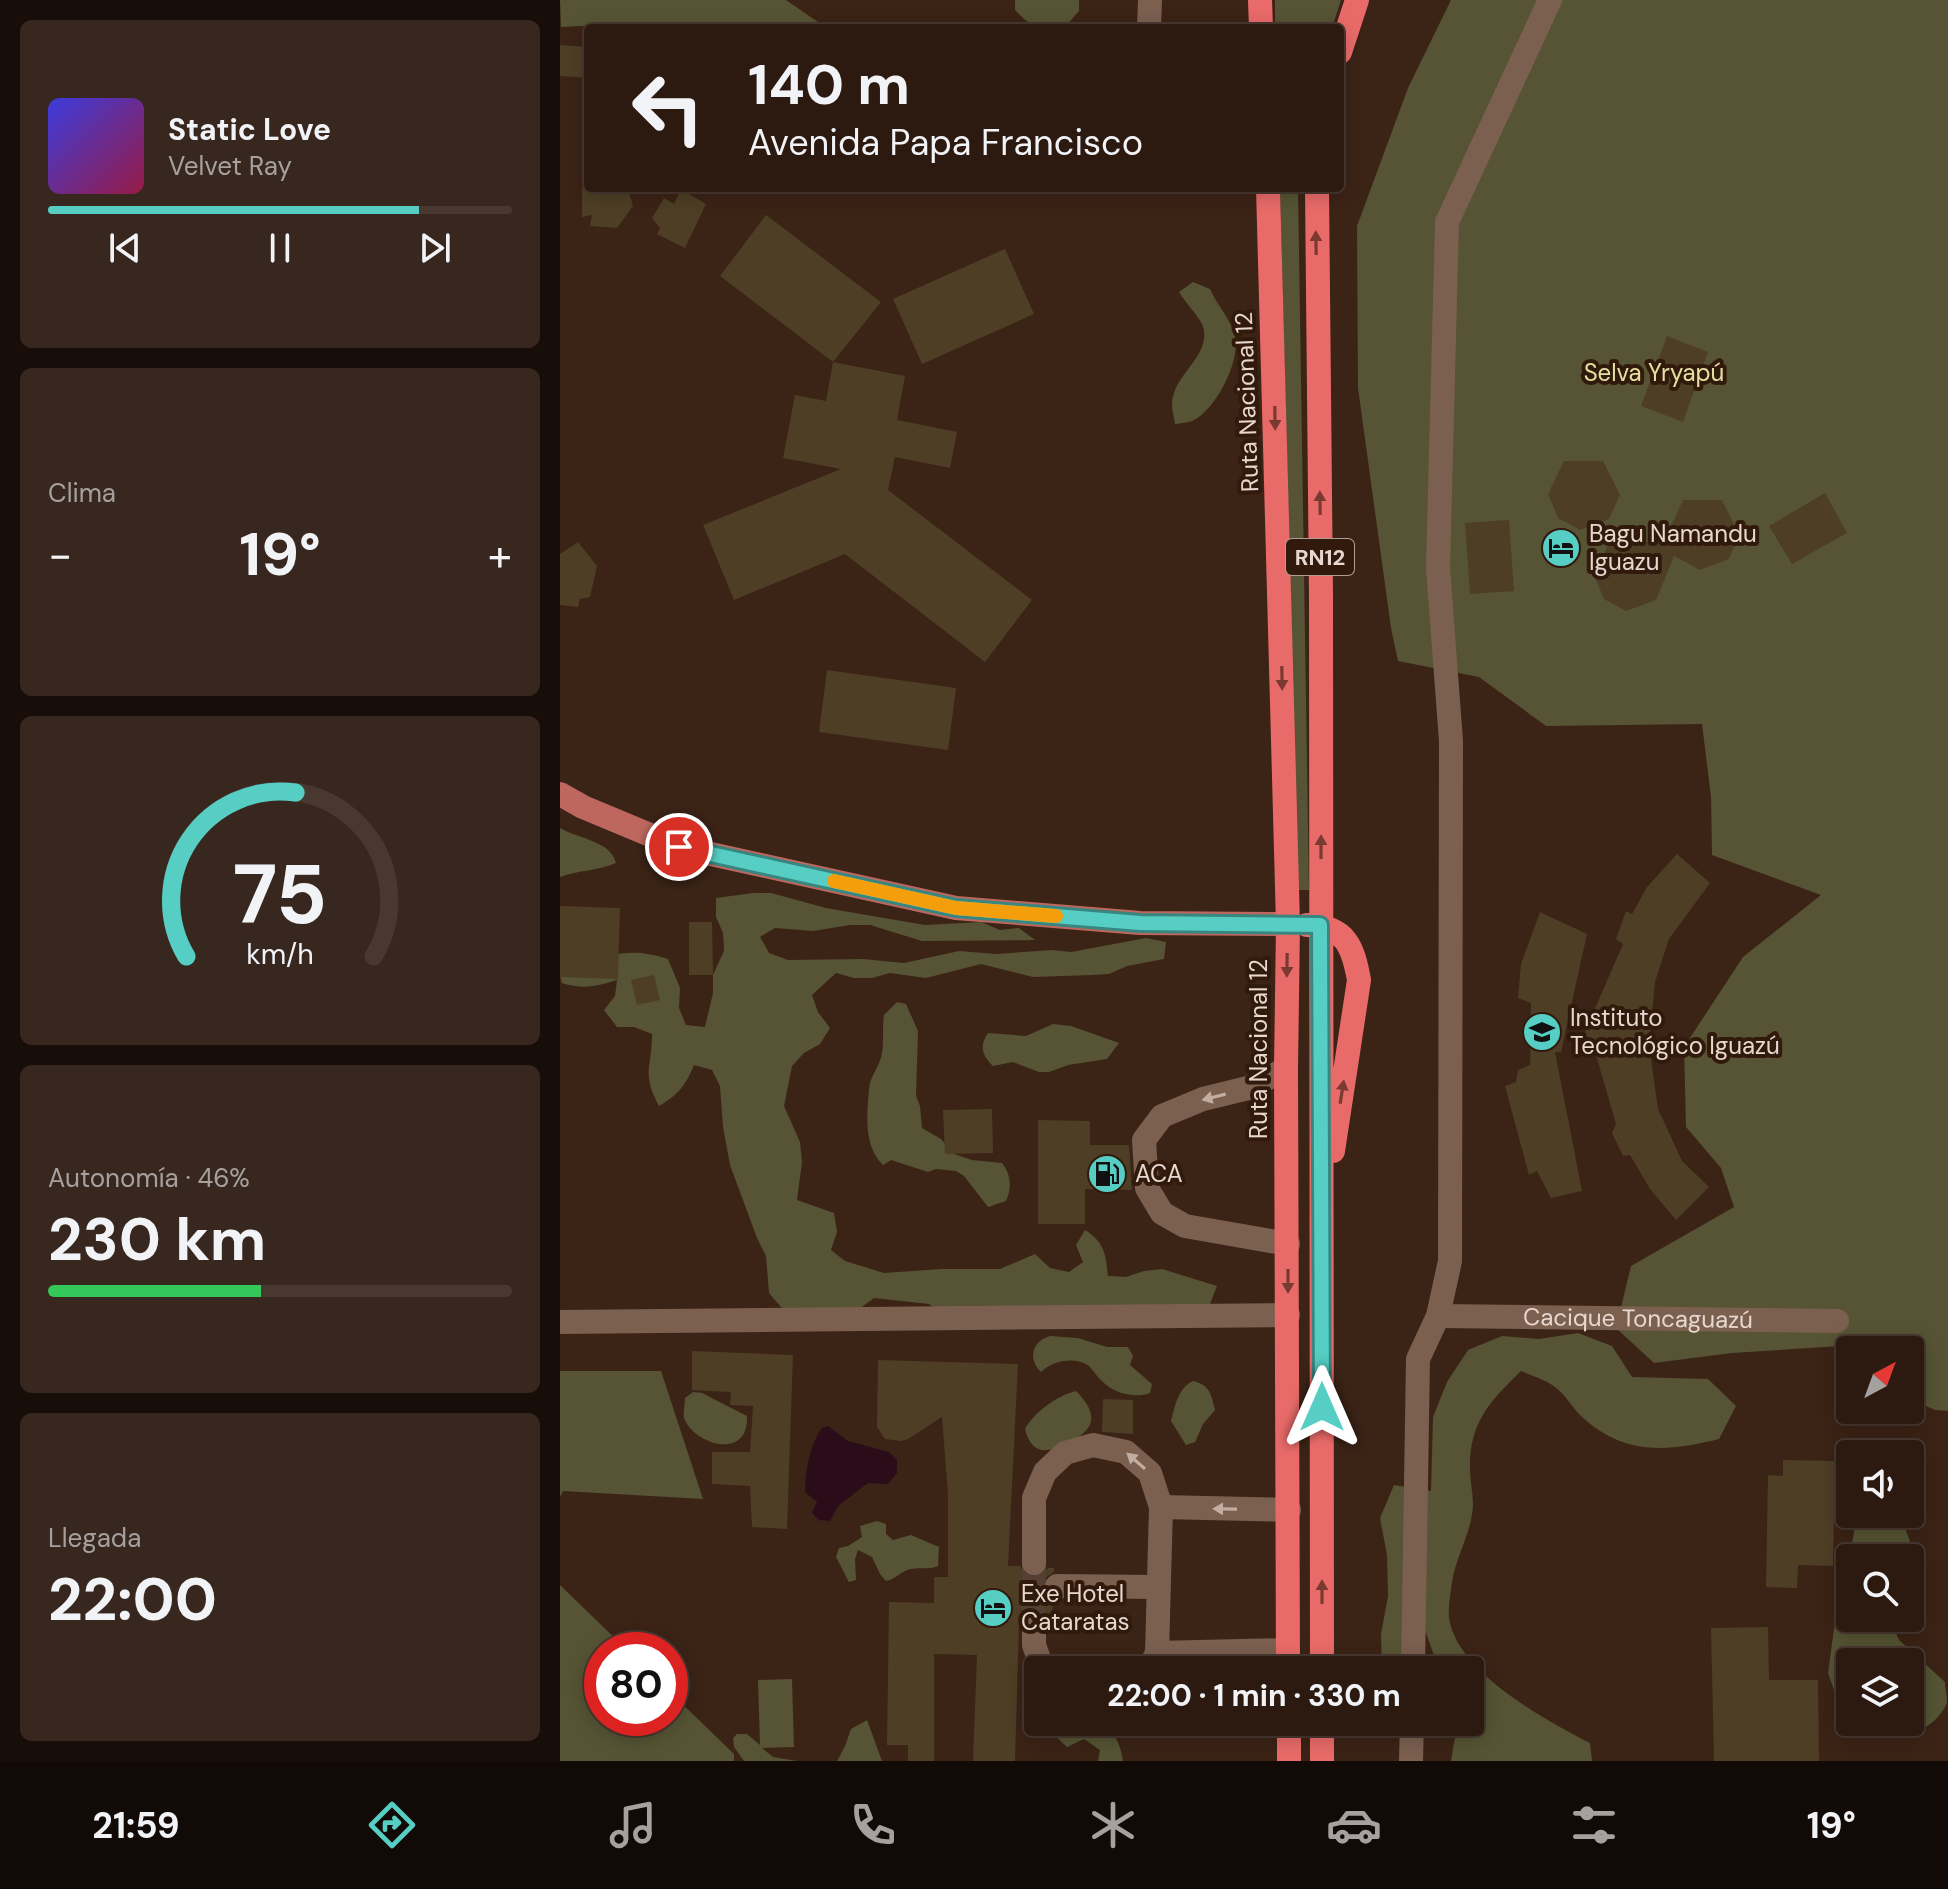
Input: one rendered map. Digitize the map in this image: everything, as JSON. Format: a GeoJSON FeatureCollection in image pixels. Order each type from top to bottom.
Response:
{"type":"FeatureCollection","features":[{"type":"Feature","properties":{"kind":"highway"},"geometry":{"type":"LineString","coordinates":[[1260,0],[1261,24]]}},
{"type":"Feature","properties":{"kind":"highway"},"geometry":{"type":"LineString","coordinates":[[1344,40],[1357,0]]}},
{"type":"Feature","properties":{"kind":"highway","name":"Ruta Nacional 12"},"geometry":{"type":"LineString","coordinates":[[1268,192],[1288,924],[1288,1656]]}},
{"type":"Feature","properties":{"kind":"highway","name":"RN12"},"geometry":{"type":"LineString","coordinates":[[1317,192],[1321,596],[1322,1656]]}},
{"type":"Feature","properties":{"kind":"highway"},"geometry":{"type":"LineString","coordinates":[[1288,924],[1320,925],[1345,938],[1354,952],[1359,980],[1322,1224]]}},
{"type":"Feature","properties":{"kind":"highway"},"geometry":{"type":"LineString","coordinates":[[1289,1736],[1289,1761]]}},
{"type":"Feature","properties":{"kind":"highway"},"geometry":{"type":"LineString","coordinates":[[1322,1736],[1322,1761]]}},
{"type":"Feature","properties":{"kind":"main road"},"geometry":{"type":"LineString","coordinates":[[560,794],[583,807],[679,847],[956,908],[1140,923],[1288,924]]}},
{"type":"Feature","properties":{"kind":"street"},"geometry":{"type":"LineString","coordinates":[[1149,24],[1150,0]]}},
{"type":"Feature","properties":{"kind":"street"},"geometry":{"type":"LineString","coordinates":[[1413,1656],[1418,1359],[1438,1316],[1450,1261],[1451,741],[1438,568],[1447,222],[1550,0]]}},
{"type":"Feature","properties":{"kind":"street"},"geometry":{"type":"LineString","coordinates":[[1286,1069],[1248,1088],[1203,1099],[1162,1116],[1144,1140],[1147,1188],[1162,1213],[1185,1226],[1288,1244]]}},
{"type":"Feature","properties":{"kind":"street"},"geometry":{"type":"LineString","coordinates":[[560,1322],[1288,1315]]}},
{"type":"Feature","properties":{"kind":"street","name":"Cacique Toncaguazú"},"geometry":{"type":"LineString","coordinates":[[1438,1316],[1837,1321]]}},
{"type":"Feature","properties":{"kind":"street"},"geometry":{"type":"LineString","coordinates":[[1034,1563],[1034,1498],[1045,1472],[1065,1453],[1093,1445],[1126,1452],[1150,1473],[1161,1507],[1152,1656]]}},
{"type":"Feature","properties":{"kind":"street"},"geometry":{"type":"LineString","coordinates":[[1161,1507],[1289,1510]]}},
{"type":"Feature","properties":{"kind":"street"},"geometry":{"type":"LineString","coordinates":[[1057,1586],[1157,1587]]}},
{"type":"Feature","properties":{"kind":"street"},"geometry":{"type":"LineString","coordinates":[[1034,1628],[1038,1656]]}},
{"type":"Feature","properties":{"kind":"street"},"geometry":{"type":"LineString","coordinates":[[1411,1761],[1412,1736]]}},
{"type":"Feature","properties":{"kind":"green space"},"geometry":{"type":"Polygon","coordinates":[[[560,0],[786,0],[819,24],[584,24],[561,27],[560,0]]]}},
{"type":"Feature","properties":{"kind":"green space"},"geometry":{"type":"Polygon","coordinates":[[[1015,0],[1079,0],[1079,11],[1068,24],[1032,24],[1015,10],[1015,0]]]}},
{"type":"Feature","properties":{"kind":"green space"},"geometry":{"type":"Polygon","coordinates":[[[1275,0],[1341,0],[1333,24],[1275,24],[1275,0]]]}},
{"type":"Feature","properties":{"kind":"green space","name":"Selva Yryapú"},"geometry":{"type":"Polygon","coordinates":[[[1451,0],[1948,0],[1948,1411],[1924,1405],[1924,1336],[1836,1336],[1836,1346],[1732,1353],[1654,1363],[1616,1328],[1631,1266],[1734,1207],[1721,1168],[1686,1127],[1684,1047],[1743,957],[1821,895],[1712,855],[1711,797],[1702,724],[1546,726],[1479,677],[1398,661],[1358,388],[1357,226],[1408,88],[1451,0]]]}},
{"type":"Feature","properties":{"kind":"green space"},"geometry":{"type":"Polygon","coordinates":[[[1280,192],[1298,192],[1309,890],[1298,890],[1280,192]]]}},
{"type":"Feature","properties":{"kind":"green space"},"geometry":{"type":"Polygon","coordinates":[[[1193,282],[1210,289],[1229,322],[1236,343],[1235,356],[1226,382],[1211,405],[1194,420],[1175,424],[1174,393],[1203,343],[1202,324],[1179,292],[1193,282]]]}},
{"type":"Feature","properties":{"kind":"green space"},"geometry":{"type":"Polygon","coordinates":[[[560,828],[601,845],[616,863],[560,877],[560,828]]]}},
{"type":"Feature","properties":{"kind":"green space"},"geometry":{"type":"Polygon","coordinates":[[[771,893],[826,908],[925,925],[981,922],[1000,930],[1019,928],[1035,940],[922,941],[870,925],[813,931],[775,928],[760,937],[769,953],[788,960],[863,959],[904,963],[959,951],[996,954],[1052,950],[1071,952],[1146,938],[1166,942],[1164,959],[1127,966],[1109,974],[1033,977],[981,964],[926,978],[890,973],[872,978],[854,978],[836,973],[812,995],[818,1012],[830,1028],[820,1044],[804,1053],[792,1066],[784,1106],[800,1142],[802,1162],[797,1200],[834,1213],[837,1232],[831,1250],[845,1261],[884,1273],[1000,1269],[1035,1254],[1050,1268],[1069,1272],[1083,1262],[1076,1245],[1085,1230],[1103,1249],[1108,1276],[1126,1277],[1162,1269],[1217,1286],[1210,1304],[944,1315],[929,1304],[874,1298],[859,1309],[795,1318],[780,1306],[769,1293],[766,1256],[730,1165],[720,1086],[712,1070],[694,1065],[681,1089],[659,1106],[649,1078],[652,1034],[634,1027],[617,1027],[604,1010],[615,996],[617,980],[584,987],[562,983],[560,976],[600,959],[624,953],[668,959],[680,988],[679,1008],[686,1025],[705,1027],[713,993],[713,975],[724,951],[723,933],[716,917],[716,898],[771,893]]]}},
{"type":"Feature","properties":{"kind":"green space"},"geometry":{"type":"Polygon","coordinates":[[[897,1002],[906,1004],[918,1031],[916,1096],[922,1128],[941,1139],[954,1154],[972,1160],[1002,1163],[1010,1181],[1006,1201],[988,1207],[964,1176],[956,1171],[936,1169],[928,1172],[891,1160],[883,1165],[872,1148],[868,1129],[869,1089],[882,1053],[884,1015],[897,1002]]]}},
{"type":"Feature","properties":{"kind":"green space"},"geometry":{"type":"Polygon","coordinates":[[[1053,1024],[1071,1026],[1119,1043],[1107,1059],[1068,1065],[1049,1072],[1039,1072],[1013,1062],[993,1066],[984,1054],[983,1042],[988,1033],[1026,1036],[1053,1024]]]}},
{"type":"Feature","properties":{"kind":"green space"},"geometry":{"type":"Polygon","coordinates":[[[1578,1333],[1612,1346],[1632,1377],[1708,1379],[1736,1406],[1719,1439],[1663,1448],[1646,1447],[1612,1438],[1580,1415],[1555,1387],[1521,1371],[1491,1403],[1473,1438],[1470,1469],[1472,1515],[1454,1572],[1449,1618],[1467,1656],[1434,1656],[1423,1624],[1420,1584],[1427,1550],[1412,1579],[1408,1619],[1416,1656],[1382,1656],[1381,1634],[1388,1596],[1387,1555],[1380,1518],[1394,1485],[1431,1491],[1433,1417],[1447,1382],[1468,1350],[1502,1336],[1539,1339],[1578,1333]]]}},
{"type":"Feature","properties":{"kind":"green space"},"geometry":{"type":"Polygon","coordinates":[[[1050,1336],[1078,1338],[1107,1347],[1128,1347],[1133,1356],[1130,1365],[1152,1384],[1150,1393],[1131,1395],[1118,1392],[1089,1366],[1077,1361],[1057,1363],[1041,1372],[1034,1362],[1035,1347],[1050,1336]]]}},
{"type":"Feature","properties":{"kind":"green space"},"geometry":{"type":"Polygon","coordinates":[[[560,1371],[661,1371],[703,1499],[563,1491],[560,1497],[560,1371]]]}},
{"type":"Feature","properties":{"kind":"green space"},"geometry":{"type":"Polygon","coordinates":[[[1193,1381],[1209,1391],[1215,1410],[1203,1424],[1195,1442],[1186,1445],[1171,1421],[1181,1393],[1193,1381]]]}},
{"type":"Feature","properties":{"kind":"green space"},"geometry":{"type":"Polygon","coordinates":[[[1076,1391],[1091,1414],[1089,1426],[1077,1438],[1060,1446],[1047,1450],[1036,1448],[1025,1429],[1029,1423],[1047,1406],[1076,1391]]]}},
{"type":"Feature","properties":{"kind":"green space"},"geometry":{"type":"Polygon","coordinates":[[[693,1392],[702,1393],[747,1416],[745,1430],[739,1439],[730,1444],[720,1444],[708,1441],[689,1427],[684,1418],[685,1398],[693,1392]]]}},
{"type":"Feature","properties":{"kind":"green space"},"geometry":{"type":"Polygon","coordinates":[[[877,1521],[886,1524],[886,1534],[893,1540],[911,1535],[939,1547],[938,1566],[907,1570],[886,1581],[872,1557],[858,1550],[856,1580],[849,1582],[836,1557],[839,1548],[862,1537],[860,1526],[877,1521]]]}},
{"type":"Feature","properties":{"kind":"green space"},"geometry":{"type":"Polygon","coordinates":[[[1854,1528],[1905,1528],[1910,1544],[1852,1544],[1854,1528]]]}},
{"type":"Feature","properties":{"kind":"green space"},"geometry":{"type":"Polygon","coordinates":[[[560,1585],[608,1632],[584,1632],[584,1736],[688,1736],[688,1709],[734,1754],[734,1761],[560,1761],[560,1585]]]}},
{"type":"Feature","properties":{"kind":"green space"},"geometry":{"type":"Polygon","coordinates":[[[1836,1614],[1836,1632],[1895,1632],[1908,1648],[1836,1648],[1836,1694],[1828,1673],[1836,1614]]]}},
{"type":"Feature","properties":{"kind":"green space"},"geometry":{"type":"Polygon","coordinates":[[[1924,1663],[1945,1682],[1947,1700],[1941,1713],[1925,1727],[1924,1663]]]}},
{"type":"Feature","properties":{"kind":"green space"},"geometry":{"type":"Polygon","coordinates":[[[1484,1674],[1528,1708],[1590,1743],[1592,1761],[1451,1761],[1455,1736],[1484,1736],[1484,1674]]]}},
{"type":"Feature","properties":{"kind":"green space"},"geometry":{"type":"Polygon","coordinates":[[[792,1679],[794,1747],[762,1748],[773,1757],[797,1761],[744,1761],[734,1747],[733,1738],[737,1734],[747,1734],[760,1745],[758,1680],[792,1679]]]}},
{"type":"Feature","properties":{"kind":"green space"},"geometry":{"type":"Polygon","coordinates":[[[867,1720],[882,1761],[837,1761],[851,1729],[867,1720]]]}},
{"type":"Feature","properties":{"kind":"green space"},"geometry":{"type":"Polygon","coordinates":[[[1055,1736],[1114,1736],[1123,1761],[1098,1761],[1100,1750],[1084,1739],[1067,1747],[1055,1736]]]}},
{"type":"Feature","properties":{"kind":"shaded area"},"geometry":{"type":"Polygon","coordinates":[[[828,1426],[848,1441],[889,1452],[897,1460],[897,1473],[888,1484],[868,1483],[838,1506],[830,1521],[819,1520],[812,1513],[817,1502],[805,1492],[811,1450],[822,1428],[828,1426]]]}},
{"type":"Feature","properties":{"kind":"building"},"geometry":{"type":"Polygon","coordinates":[[[560,45],[584,47],[584,78],[560,76],[560,45]]]}},
{"type":"Feature","properties":{"kind":"building"},"geometry":{"type":"Polygon","coordinates":[[[582,188],[584,192],[629,192],[633,206],[617,228],[590,226],[592,215],[582,217],[582,188]]]}},
{"type":"Feature","properties":{"kind":"building"},"geometry":{"type":"Polygon","coordinates":[[[680,192],[686,192],[706,204],[685,248],[657,234],[660,228],[652,218],[664,198],[674,204],[680,192]]]}},
{"type":"Feature","properties":{"kind":"building"},"geometry":{"type":"Polygon","coordinates":[[[766,215],[881,302],[833,362],[720,276],[766,215]]]}},
{"type":"Feature","properties":{"kind":"building"},"geometry":{"type":"Polygon","coordinates":[[[1005,249],[1034,314],[922,364],[893,299],[1005,249]]]}},
{"type":"Feature","properties":{"kind":"building"},"geometry":{"type":"Polygon","coordinates":[[[1667,336],[1708,352],[1683,422],[1641,406],[1667,336]]]}},
{"type":"Feature","properties":{"kind":"building"},"geometry":{"type":"Polygon","coordinates":[[[833,362],[905,376],[897,420],[957,432],[950,468],[895,457],[888,490],[1032,600],[985,662],[845,554],[734,600],[703,525],[841,469],[783,458],[795,395],[826,401],[833,362]]]}},
{"type":"Feature","properties":{"kind":"building"},"geometry":{"type":"Polygon","coordinates":[[[1564,461],[1603,461],[1620,495],[1609,519],[1580,530],[1558,518],[1548,494],[1564,461]]]}},
{"type":"Feature","properties":{"kind":"building"},"geometry":{"type":"Polygon","coordinates":[[[1825,493],[1847,533],[1792,564],[1769,526],[1825,493]]]}},
{"type":"Feature","properties":{"kind":"building"},"geometry":{"type":"Polygon","coordinates":[[[1683,500],[1722,500],[1739,535],[1729,559],[1700,570],[1674,556],[1656,600],[1626,611],[1604,599],[1594,575],[1610,541],[1664,542],[1683,500]]]}},
{"type":"Feature","properties":{"kind":"building"},"geometry":{"type":"Polygon","coordinates":[[[1509,520],[1514,591],[1470,594],[1465,523],[1509,520]]]}},
{"type":"Feature","properties":{"kind":"building"},"geometry":{"type":"Polygon","coordinates":[[[578,542],[597,566],[590,597],[580,599],[578,607],[560,605],[560,554],[578,542]]]}},
{"type":"Feature","properties":{"kind":"building"},"geometry":{"type":"Polygon","coordinates":[[[827,670],[956,688],[948,750],[819,732],[827,670]]]}},
{"type":"Feature","properties":{"kind":"building"},"geometry":{"type":"Polygon","coordinates":[[[1677,854],[1710,883],[1669,939],[1655,982],[1649,1044],[1658,1109],[1682,1161],[1709,1187],[1676,1220],[1650,1189],[1630,1155],[1623,1156],[1612,1133],[1616,1124],[1594,1048],[1577,1050],[1623,944],[1616,939],[1626,911],[1632,914],[1647,887],[1677,854]]]}},
{"type":"Feature","properties":{"kind":"building"},"geometry":{"type":"Polygon","coordinates":[[[560,906],[620,908],[618,979],[560,977],[560,906]]]}},
{"type":"Feature","properties":{"kind":"building"},"geometry":{"type":"Polygon","coordinates":[[[1540,912],[1587,934],[1561,1052],[1555,1052],[1582,1191],[1551,1198],[1537,1171],[1529,1175],[1505,1086],[1516,1082],[1518,1070],[1530,1065],[1531,1003],[1518,998],[1521,964],[1540,912]]]}},
{"type":"Feature","properties":{"kind":"building"},"geometry":{"type":"Polygon","coordinates":[[[689,922],[712,922],[713,975],[689,975],[689,922]]]}},
{"type":"Feature","properties":{"kind":"building"},"geometry":{"type":"Polygon","coordinates":[[[654,975],[660,1000],[637,1005],[631,980],[654,975]]]}},
{"type":"Feature","properties":{"kind":"building"},"geometry":{"type":"Polygon","coordinates":[[[992,1109],[993,1153],[945,1154],[943,1110],[992,1109]]]}},
{"type":"Feature","properties":{"kind":"building"},"geometry":{"type":"Polygon","coordinates":[[[1038,1120],[1090,1121],[1090,1145],[1129,1145],[1132,1190],[1085,1189],[1085,1224],[1038,1224],[1038,1120]]]}},
{"type":"Feature","properties":{"kind":"building"},"geometry":{"type":"Polygon","coordinates":[[[692,1351],[793,1355],[787,1529],[752,1527],[750,1486],[712,1484],[712,1452],[750,1452],[753,1406],[730,1405],[731,1392],[692,1390],[692,1351]]]}},
{"type":"Feature","properties":{"kind":"building"},"geometry":{"type":"Polygon","coordinates":[[[878,1360],[1018,1364],[1008,1566],[1020,1566],[1026,1576],[1033,1578],[1042,1576],[1048,1568],[1054,1568],[1054,1572],[1045,1578],[1042,1585],[1044,1594],[1053,1600],[1052,1625],[1048,1625],[1042,1615],[1035,1613],[1026,1615],[1019,1623],[1015,1761],[973,1761],[977,1655],[934,1654],[934,1761],[908,1761],[908,1745],[887,1745],[889,1602],[934,1603],[934,1577],[948,1577],[948,1495],[942,1417],[901,1441],[885,1439],[877,1427],[878,1360]]]}},
{"type":"Feature","properties":{"kind":"building"},"geometry":{"type":"Polygon","coordinates":[[[1103,1399],[1133,1400],[1133,1434],[1102,1432],[1103,1399]]]}},
{"type":"Feature","properties":{"kind":"building"},"geometry":{"type":"Polygon","coordinates":[[[1783,1460],[1835,1461],[1833,1566],[1798,1565],[1797,1588],[1766,1587],[1768,1475],[1783,1476],[1783,1460]]]}},
{"type":"Feature","properties":{"kind":"building"},"geometry":{"type":"Polygon","coordinates":[[[1768,1627],[1769,1680],[1818,1680],[1819,1761],[1714,1761],[1711,1628],[1768,1627]]]}},
{"type":"Feature","properties":{"kind":"tunnel"},"geometry":{"type":"LineString","coordinates":[[1034,1563],[1034,1628]]}},
{"type":"Feature","properties":{"kind":"slow traffic"},"geometry":{"type":"LineString","coordinates":[[834,881],[956,908],[1056,916]]}},
{"type":"Feature","properties":{"kind":"place","name":"Bagu Namandu Iguazu"},"geometry":{"type":"Point","coordinates":[1561,548]}},
{"type":"Feature","properties":{"kind":"place","name":"Instituto Tecnológico Iguazú"},"geometry":{"type":"Point","coordinates":[1542,1032]}},
{"type":"Feature","properties":{"kind":"place","name":"ACA"},"geometry":{"type":"Point","coordinates":[1107,1174]}},
{"type":"Feature","properties":{"kind":"place","name":"Exe Hotel Cataratas"},"geometry":{"type":"Point","coordinates":[993,1608]}},
{"type":"Feature","properties":{"kind":"route"},"geometry":{"type":"LineString","coordinates":[[679,847],[956,908],[1140,923],[1320,925],[1322,1407]]}}]}
